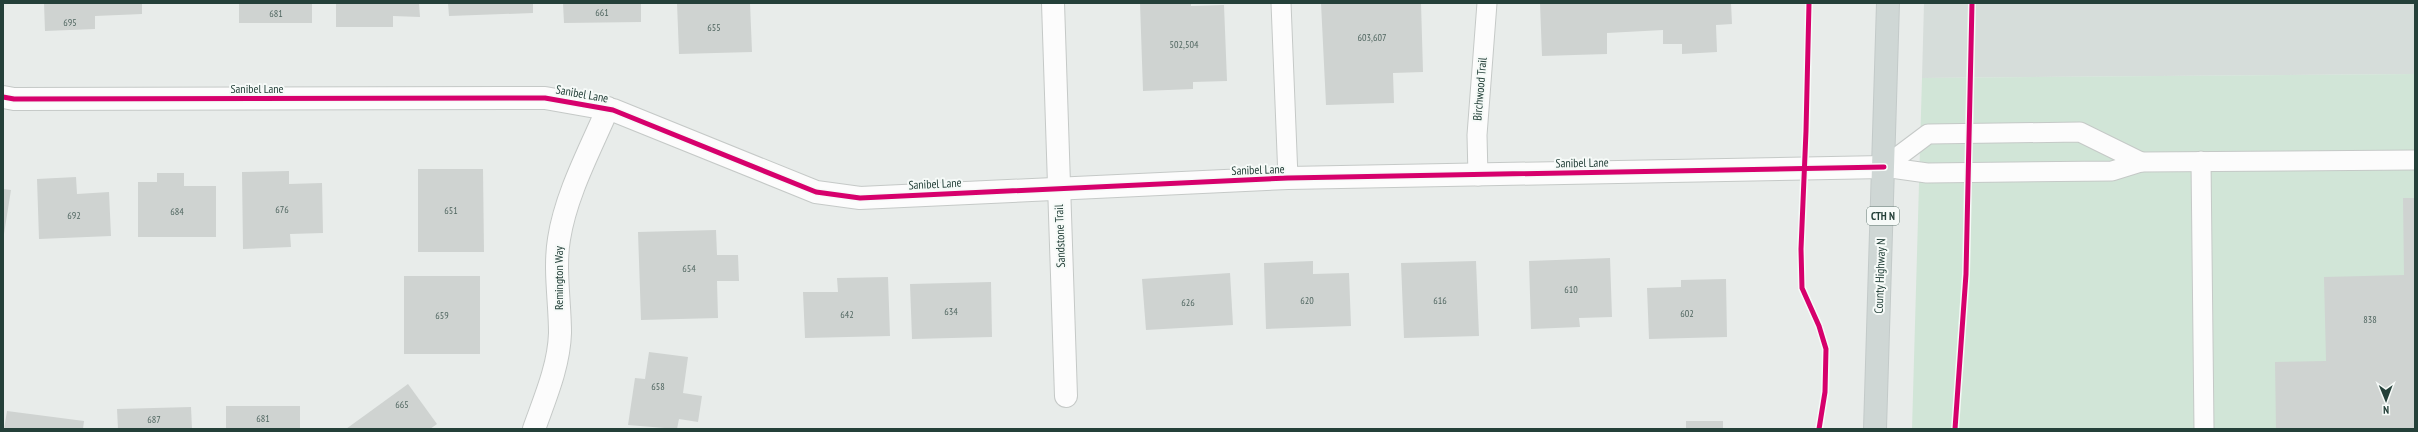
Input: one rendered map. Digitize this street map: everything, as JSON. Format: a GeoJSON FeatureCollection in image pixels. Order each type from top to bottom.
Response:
{"type":"FeatureCollection","features":[{"type":"Feature","properties":{"kind":"main road","name":"County Highway N"},"geometry":{"type":"LineString","coordinates":[[1875,429],[1888,3]]}},
{"type":"Feature","properties":{"kind":"street","name":"Sandstone Trail"},"geometry":{"type":"LineString","coordinates":[[1053,3],[1066,396]]}},
{"type":"Feature","properties":{"kind":"street","name":"Sanibel Lane"},"geometry":{"type":"LineString","coordinates":[[3,98],[544,98],[608,108],[816,192],[860,198],[1288,178],[1478,176],[1884,167]]}},
{"type":"Feature","properties":{"kind":"street","name":"Remington Way"},"geometry":{"type":"LineString","coordinates":[[534,429],[554,368],[560,334],[557,265],[559,239],[577,179],[608,108]]}},
{"type":"Feature","properties":{"kind":"lane"},"geometry":{"type":"LineString","coordinates":[[1281,3],[1288,178]]}},
{"type":"Feature","properties":{"kind":"lane","name":"Birchwood Trail"},"geometry":{"type":"LineString","coordinates":[[1478,176],[1477,134],[1487,3]]}},
{"type":"Feature","properties":{"kind":"lane"},"geometry":{"type":"LineString","coordinates":[[1884,167],[1928,134],[2080,132],[2141,162]]}},
{"type":"Feature","properties":{"kind":"lane"},"geometry":{"type":"LineString","coordinates":[[1884,167],[1926,174],[2112,171],[2141,162],[2415,160]]}},
{"type":"Feature","properties":{"kind":"lane"},"geometry":{"type":"LineString","coordinates":[[2201,161],[2204,429]]}},
{"type":"Feature","properties":{"kind":"shaded area"},"geometry":{"type":"Polygon","coordinates":[[[1924,3],[2415,3],[2415,74],[1922,78],[1924,3]]]}},
{"type":"Feature","properties":{"kind":"green space"},"geometry":{"type":"Polygon","coordinates":[[[2415,74],[2415,429],[1912,429],[1922,78],[2415,74]]]}},
{"type":"Feature","properties":{"kind":"building"},"geometry":{"type":"Polygon","coordinates":[[[44,3],[142,3],[142,14],[95,16],[95,29],[45,31],[44,3]]]}},
{"type":"Feature","properties":{"kind":"building"},"geometry":{"type":"Polygon","coordinates":[[[239,3],[312,3],[312,23],[239,23],[239,3]]]}},
{"type":"Feature","properties":{"kind":"building"},"geometry":{"type":"Polygon","coordinates":[[[336,3],[419,3],[420,17],[393,16],[393,27],[336,27],[336,3]]]}},
{"type":"Feature","properties":{"kind":"building"},"geometry":{"type":"Polygon","coordinates":[[[448,3],[533,3],[533,13],[449,16],[448,3]]]}},
{"type":"Feature","properties":{"kind":"building"},"geometry":{"type":"Polygon","coordinates":[[[563,3],[641,3],[641,22],[564,23],[563,3]]]}},
{"type":"Feature","properties":{"kind":"building"},"geometry":{"type":"Polygon","coordinates":[[[677,3],[750,3],[752,52],[679,54],[677,3]]]}},
{"type":"Feature","properties":{"kind":"building"},"geometry":{"type":"Polygon","coordinates":[[[1140,3],[1191,3],[1191,6],[1224,5],[1227,81],[1193,82],[1193,89],[1143,91],[1140,3]]]}},
{"type":"Feature","properties":{"kind":"building"},"geometry":{"type":"Polygon","coordinates":[[[1321,3],[1421,3],[1423,72],[1393,73],[1394,103],[1326,105],[1321,3]]]}},
{"type":"Feature","properties":{"kind":"building"},"geometry":{"type":"Polygon","coordinates":[[[1540,3],[1731,3],[1732,24],[1716,25],[1717,52],[1682,54],[1682,44],[1663,44],[1663,30],[1607,33],[1607,54],[1542,56],[1540,3]]]}},
{"type":"Feature","properties":{"kind":"building"},"geometry":{"type":"Polygon","coordinates":[[[418,169],[483,169],[484,252],[418,252],[418,169]]]}},
{"type":"Feature","properties":{"kind":"building"},"geometry":{"type":"Polygon","coordinates":[[[289,171],[289,184],[322,183],[323,233],[290,234],[291,247],[243,249],[242,172],[289,171]]]}},
{"type":"Feature","properties":{"kind":"building"},"geometry":{"type":"Polygon","coordinates":[[[157,173],[184,173],[184,186],[216,186],[216,237],[138,237],[138,182],[157,182],[157,173]]]}},
{"type":"Feature","properties":{"kind":"building"},"geometry":{"type":"Polygon","coordinates":[[[76,177],[77,194],[109,192],[111,236],[39,239],[37,179],[76,177]]]}},
{"type":"Feature","properties":{"kind":"building"},"geometry":{"type":"Polygon","coordinates":[[[3,189],[11,190],[4,234],[3,234],[3,189]]]}},
{"type":"Feature","properties":{"kind":"building"},"geometry":{"type":"Polygon","coordinates":[[[2403,198],[2415,198],[2415,429],[2276,429],[2275,362],[2326,361],[2324,277],[2404,275],[2403,198]]]}},
{"type":"Feature","properties":{"kind":"building"},"geometry":{"type":"Polygon","coordinates":[[[716,230],[717,255],[738,255],[739,281],[717,281],[718,318],[641,320],[638,232],[716,230]]]}},
{"type":"Feature","properties":{"kind":"building"},"geometry":{"type":"Polygon","coordinates":[[[1610,258],[1612,317],[1579,318],[1580,327],[1531,329],[1529,261],[1610,258]]]}},
{"type":"Feature","properties":{"kind":"building"},"geometry":{"type":"Polygon","coordinates":[[[1313,261],[1313,274],[1349,273],[1351,326],[1266,329],[1264,263],[1313,261]]]}},
{"type":"Feature","properties":{"kind":"building"},"geometry":{"type":"Polygon","coordinates":[[[1476,261],[1479,336],[1404,338],[1401,263],[1476,261]]]}},
{"type":"Feature","properties":{"kind":"building"},"geometry":{"type":"Polygon","coordinates":[[[1230,273],[1233,325],[1146,330],[1142,279],[1230,273]]]}},
{"type":"Feature","properties":{"kind":"building"},"geometry":{"type":"Polygon","coordinates":[[[404,276],[480,276],[480,354],[404,354],[404,276]]]}},
{"type":"Feature","properties":{"kind":"building"},"geometry":{"type":"Polygon","coordinates":[[[888,277],[890,336],[805,338],[803,292],[838,292],[837,278],[888,277]]]}},
{"type":"Feature","properties":{"kind":"building"},"geometry":{"type":"Polygon","coordinates":[[[1726,279],[1727,337],[1649,339],[1647,288],[1681,287],[1681,280],[1726,279]]]}},
{"type":"Feature","properties":{"kind":"building"},"geometry":{"type":"Polygon","coordinates":[[[991,282],[992,337],[912,339],[910,284],[991,282]]]}},
{"type":"Feature","properties":{"kind":"building"},"geometry":{"type":"Polygon","coordinates":[[[649,352],[688,357],[683,393],[702,396],[698,422],[679,419],[677,429],[628,425],[635,378],[645,379],[649,352]]]}},
{"type":"Feature","properties":{"kind":"building"},"geometry":{"type":"Polygon","coordinates":[[[408,384],[437,424],[430,429],[346,429],[408,384]]]}},
{"type":"Feature","properties":{"kind":"building"},"geometry":{"type":"Polygon","coordinates":[[[226,406],[300,406],[300,429],[226,429],[226,406]]]}},
{"type":"Feature","properties":{"kind":"building"},"geometry":{"type":"Polygon","coordinates":[[[191,407],[192,429],[118,429],[117,409],[191,407]]]}},
{"type":"Feature","properties":{"kind":"building"},"geometry":{"type":"Polygon","coordinates":[[[7,411],[84,421],[83,429],[4,429],[7,411]]]}},
{"type":"Feature","properties":{"kind":"building"},"geometry":{"type":"Polygon","coordinates":[[[1686,421],[1723,421],[1723,429],[1686,429],[1686,421]]]}},
{"type":"Feature","properties":{"kind":"cycle path"},"geometry":{"type":"LineString","coordinates":[[1809,3],[1801,249],[1802,288],[1819,326],[1826,349],[1825,392],[1819,429]]}},
{"type":"Feature","properties":{"kind":"cycle path"},"geometry":{"type":"LineString","coordinates":[[1955,429],[1966,274],[1972,3]]}},
{"type":"Feature","properties":{"kind":"cycle path"},"geometry":{"type":"LineString","coordinates":[[3,97],[14,99],[545,98],[613,110],[816,192],[860,198],[1288,178],[1884,167]]}}]}
